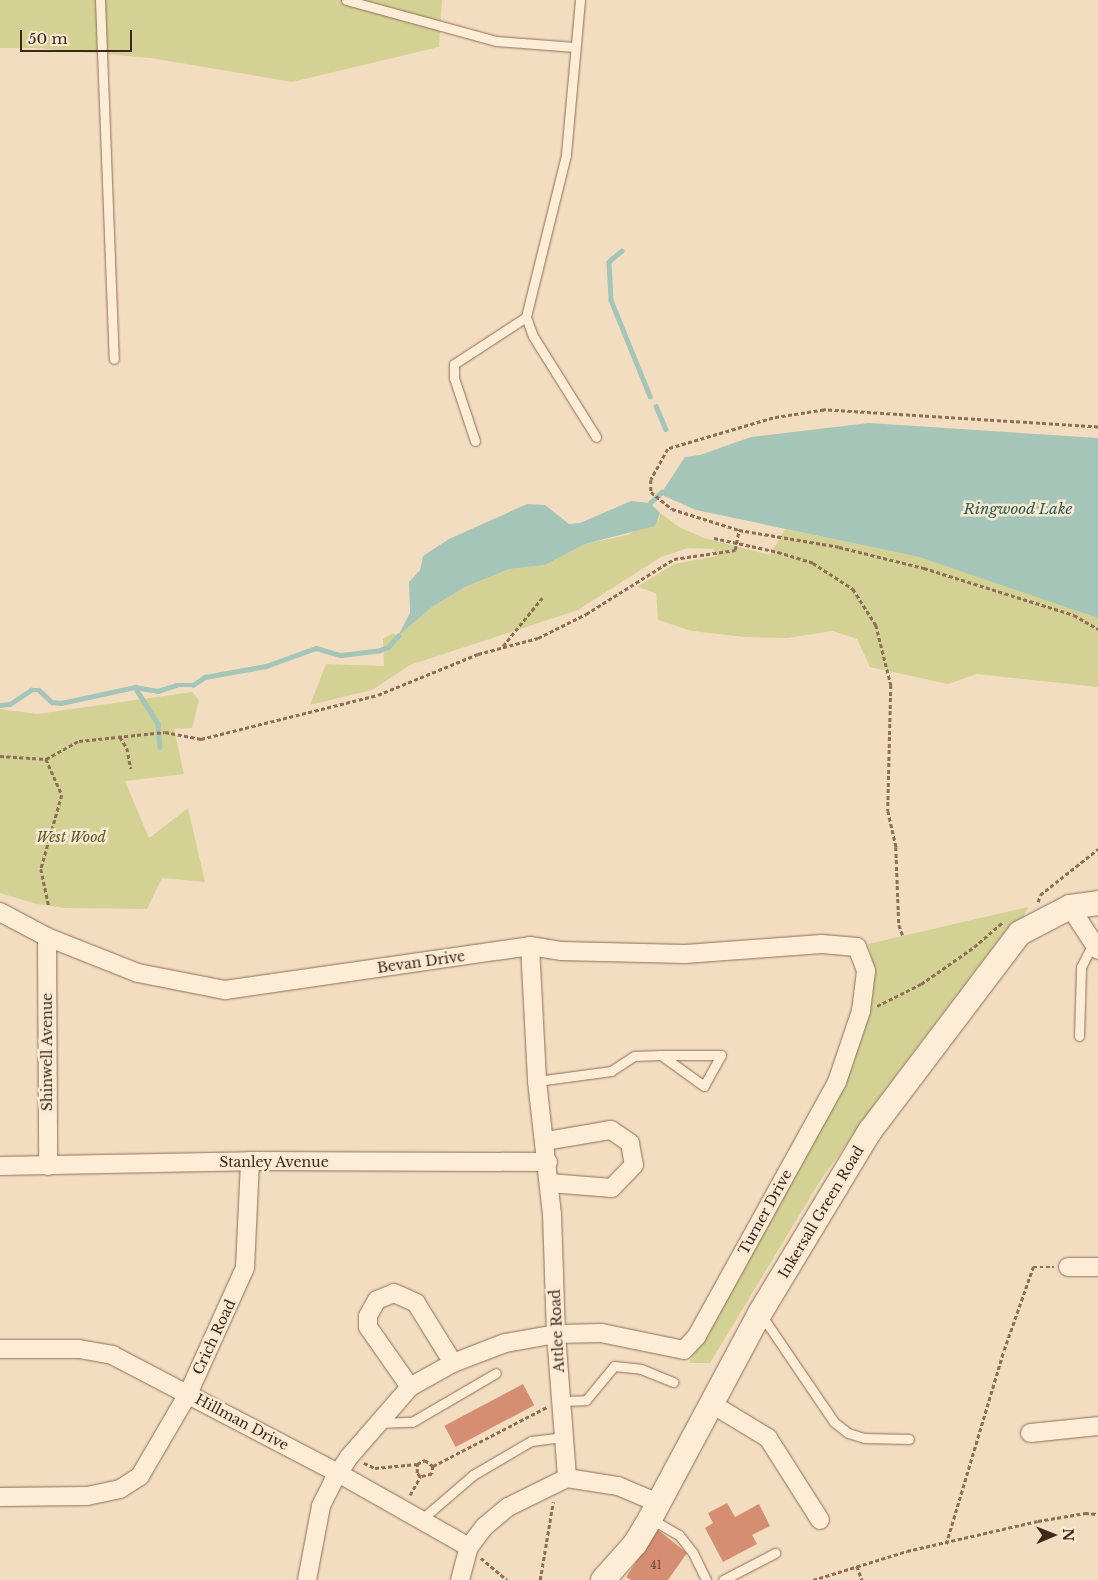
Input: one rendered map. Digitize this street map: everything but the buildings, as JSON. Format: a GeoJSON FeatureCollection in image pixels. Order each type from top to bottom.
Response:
{"type":"FeatureCollection","features":[{"type":"Feature","properties":{"kind":"street","name":"Inkersall Green Road"},"geometry":{"type":"LineString","coordinates":[[603,1580],[635,1544],[760,1313],[870,1131],[1020,933],[1070,907],[1098,902]]}},
{"type":"Feature","properties":{"kind":"street"},"geometry":{"type":"LineString","coordinates":[[1070,907],[1096,946]]}},
{"type":"Feature","properties":{"kind":"street","name":"Bevan Drive"},"geometry":{"type":"LineString","coordinates":[[0,912],[47,937],[138,972],[225,990],[530,946],[561,951],[685,954],[822,944],[856,947]]}},
{"type":"Feature","properties":{"kind":"street","name":"Shinwell Avenue"},"geometry":{"type":"LineString","coordinates":[[47,937],[48,1166]]}},
{"type":"Feature","properties":{"kind":"street","name":"Attlee Road"},"geometry":{"type":"LineString","coordinates":[[530,946],[537,1080],[548,1162],[556,1334],[565,1437],[561,1481]]}},
{"type":"Feature","properties":{"kind":"street","name":"Turner Drive"},"geometry":{"type":"LineString","coordinates":[[556,1334],[601,1333],[684,1350],[697,1336],[837,1082],[861,1010],[866,971],[856,947]]}},
{"type":"Feature","properties":{"kind":"street"},"geometry":{"type":"LineString","coordinates":[[546,1142],[611,1130],[630,1143],[634,1165],[612,1188],[549,1183]]}},
{"type":"Feature","properties":{"kind":"street","name":"Stanley Avenue"},"geometry":{"type":"LineString","coordinates":[[0,1166],[250,1161],[548,1162]]}},
{"type":"Feature","properties":{"kind":"street","name":"Crich Road"},"geometry":{"type":"LineString","coordinates":[[0,1497],[87,1496],[120,1489],[140,1476],[188,1394],[245,1268],[250,1161]]}},
{"type":"Feature","properties":{"kind":"street"},"geometry":{"type":"LineString","coordinates":[[1068,1267],[1098,1267]]}},
{"type":"Feature","properties":{"kind":"street"},"geometry":{"type":"LineString","coordinates":[[410,1387],[368,1328],[368,1316],[377,1300],[394,1293],[416,1303],[453,1364]]}},
{"type":"Feature","properties":{"kind":"street"},"geometry":{"type":"LineString","coordinates":[[307,1580],[321,1506],[338,1473],[349,1457],[410,1387],[453,1364],[505,1343],[556,1334]]}},
{"type":"Feature","properties":{"kind":"street","name":"Hillman Drive"},"geometry":{"type":"LineString","coordinates":[[0,1349],[79,1349],[112,1355],[338,1473],[469,1547]]}},
{"type":"Feature","properties":{"kind":"street"},"geometry":{"type":"LineString","coordinates":[[712,1404],[768,1438],[820,1520]]}},
{"type":"Feature","properties":{"kind":"street"},"geometry":{"type":"LineString","coordinates":[[1030,1433],[1098,1426]]}},
{"type":"Feature","properties":{"kind":"street"},"geometry":{"type":"LineString","coordinates":[[460,1580],[469,1547],[484,1527],[508,1507],[561,1481],[618,1486],[654,1511]]}},
{"type":"Feature","properties":{"kind":"lane"},"geometry":{"type":"LineString","coordinates":[[100,0],[114,359]]}},
{"type":"Feature","properties":{"kind":"lane"},"geometry":{"type":"LineString","coordinates":[[346,0],[496,41],[575,47]]}},
{"type":"Feature","properties":{"kind":"lane"},"geometry":{"type":"LineString","coordinates":[[580,0],[566,155],[526,318],[533,336],[596,437]]}},
{"type":"Feature","properties":{"kind":"lane"},"geometry":{"type":"LineString","coordinates":[[475,440],[454,378],[454,364],[526,318]]}},
{"type":"Feature","properties":{"kind":"lane"},"geometry":{"type":"LineString","coordinates":[[1079,1036],[1081,967],[1096,946]]}},
{"type":"Feature","properties":{"kind":"lane"},"geometry":{"type":"LineString","coordinates":[[537,1080],[611,1070],[634,1056],[660,1055],[721,1055],[704,1086],[660,1055]]}},
{"type":"Feature","properties":{"kind":"lane"},"geometry":{"type":"LineString","coordinates":[[760,1313],[834,1422],[848,1433],[864,1438],[909,1439]]}},
{"type":"Feature","properties":{"kind":"lane"},"geometry":{"type":"LineString","coordinates":[[562,1401],[586,1400],[614,1366],[641,1369],[674,1382]]}},
{"type":"Feature","properties":{"kind":"lane"},"geometry":{"type":"LineString","coordinates":[[378,1423],[412,1422],[496,1373]]}},
{"type":"Feature","properties":{"kind":"lane"},"geometry":{"type":"LineString","coordinates":[[422,1519],[473,1475],[531,1441],[565,1437]]}},
{"type":"Feature","properties":{"kind":"lane"},"geometry":{"type":"LineString","coordinates":[[654,1511],[679,1535],[693,1553],[706,1580]]}},
{"type":"Feature","properties":{"kind":"lane"},"geometry":{"type":"LineString","coordinates":[[723,1580],[775,1553]]}},
{"type":"Feature","properties":{"kind":"path"},"geometry":{"type":"LineString","coordinates":[[1098,427],[824,410],[773,418],[668,449],[651,480],[651,492],[672,509],[739,530],[839,547],[924,568],[1074,615],[1098,629]]}},
{"type":"Feature","properties":{"kind":"path"},"geometry":{"type":"LineString","coordinates":[[0,756],[46,759],[79,742],[165,732],[201,739],[311,714],[378,695],[442,667],[538,638],[586,614],[674,559],[735,550],[739,530]]}},
{"type":"Feature","properties":{"kind":"path"},"geometry":{"type":"LineString","coordinates":[[714,538],[813,563],[853,588],[876,625],[891,686],[888,811],[896,847],[899,925],[903,936]]}},
{"type":"Feature","properties":{"kind":"path"},"geometry":{"type":"LineString","coordinates":[[502,648],[542,598]]}},
{"type":"Feature","properties":{"kind":"path"},"geometry":{"type":"LineString","coordinates":[[120,737],[127,748],[131,769]]}},
{"type":"Feature","properties":{"kind":"path"},"geometry":{"type":"LineString","coordinates":[[46,759],[62,795],[41,869],[49,906]]}},
{"type":"Feature","properties":{"kind":"path"},"geometry":{"type":"LineString","coordinates":[[1038,923],[1032,920],[1040,895],[1098,849]]}},
{"type":"Feature","properties":{"kind":"path"},"geometry":{"type":"LineString","coordinates":[[861,1010],[886,1004],[921,984],[974,947],[1004,921]]}},
{"type":"Feature","properties":{"kind":"path"},"geometry":{"type":"LineString","coordinates":[[946,1544],[995,1378],[1033,1267],[1068,1267]]}},
{"type":"Feature","properties":{"kind":"path"},"geometry":{"type":"LineString","coordinates":[[433,1466],[562,1401]]}},
{"type":"Feature","properties":{"kind":"path"},"geometry":{"type":"LineString","coordinates":[[349,1457],[375,1468],[417,1464],[425,1460],[433,1466]]}},
{"type":"Feature","properties":{"kind":"path"},"geometry":{"type":"LineString","coordinates":[[417,1464],[416,1473],[420,1477]]}},
{"type":"Feature","properties":{"kind":"path"},"geometry":{"type":"LineString","coordinates":[[402,1508],[420,1477],[432,1474],[433,1466]]}},
{"type":"Feature","properties":{"kind":"path"},"geometry":{"type":"LineString","coordinates":[[540,1580],[561,1481]]}},
{"type":"Feature","properties":{"kind":"path"},"geometry":{"type":"LineString","coordinates":[[813,1580],[857,1566],[1038,1521],[1085,1513],[1098,1514]]}},
{"type":"Feature","properties":{"kind":"path"},"geometry":{"type":"LineString","coordinates":[[469,1547],[507,1580]]}},
{"type":"Feature","properties":{"kind":"path"},"geometry":{"type":"LineString","coordinates":[[857,1566],[862,1580]]}},
{"type":"Feature","properties":{"kind":"green space"},"geometry":{"type":"Polygon","coordinates":[[[0,0],[442,0],[439,47],[292,82],[151,58],[35,48],[0,48],[0,0]]]}},
{"type":"Feature","properties":{"kind":"green space"},"geometry":{"type":"Polygon","coordinates":[[[660,513],[681,528],[704,538],[770,555],[785,529],[919,557],[1098,618],[1098,687],[977,674],[948,684],[870,667],[857,639],[833,631],[787,638],[744,637],[692,631],[658,620],[656,593],[637,587],[674,564],[717,556],[713,549],[688,548],[661,557],[578,610],[410,665],[372,690],[310,705],[326,664],[384,666],[383,639],[393,633],[398,636],[432,607],[465,587],[509,569],[545,565],[585,544],[627,535],[659,520],[660,513]]]}},
{"type":"Feature","properties":{"kind":"green space","name":"West Wood"},"geometry":{"type":"Polygon","coordinates":[[[192,692],[199,700],[192,728],[174,729],[184,774],[125,781],[149,838],[188,808],[205,882],[162,878],[147,909],[65,908],[37,904],[0,893],[0,709],[37,714],[192,692]]]}},
{"type":"Feature","properties":{"kind":"green space"},"geometry":{"type":"Polygon","coordinates":[[[1028,907],[1023,918],[1006,930],[887,1087],[820,1181],[710,1363],[689,1363],[852,1067],[872,998],[875,970],[868,944],[1028,907]]]}},
{"type":"Feature","properties":{"kind":"water","name":"Ringwood Lake"},"geometry":{"type":"Polygon","coordinates":[[[869,423],[1098,438],[1098,618],[919,557],[696,510],[664,496],[662,492],[685,457],[700,455],[751,437],[869,423]]]}},
{"type":"Feature","properties":{"kind":"water"},"geometry":{"type":"Polygon","coordinates":[[[631,501],[650,503],[660,513],[655,526],[585,544],[545,565],[509,569],[465,587],[432,607],[398,636],[410,613],[409,582],[420,570],[423,556],[449,539],[527,504],[545,505],[569,524],[580,523],[631,501]]]}},
{"type":"Feature","properties":{"kind":"waterway"},"geometry":{"type":"LineString","coordinates":[[622,251],[609,262],[611,300],[650,396]]}},
{"type":"Feature","properties":{"kind":"waterway"},"geometry":{"type":"LineString","coordinates":[[656,406],[666,429]]}},
{"type":"Feature","properties":{"kind":"waterway"},"geometry":{"type":"LineString","coordinates":[[650,503],[662,492]]}},
{"type":"Feature","properties":{"kind":"waterway"},"geometry":{"type":"LineString","coordinates":[[0,705],[10,704],[31,690],[39,690],[52,702],[61,703],[135,687],[158,691],[176,685],[193,685],[205,677],[266,666],[316,648],[341,655],[380,650],[388,647],[398,636]]}},
{"type":"Feature","properties":{"kind":"waterway"},"geometry":{"type":"LineString","coordinates":[[135,687],[158,724],[160,747]]}}]}
